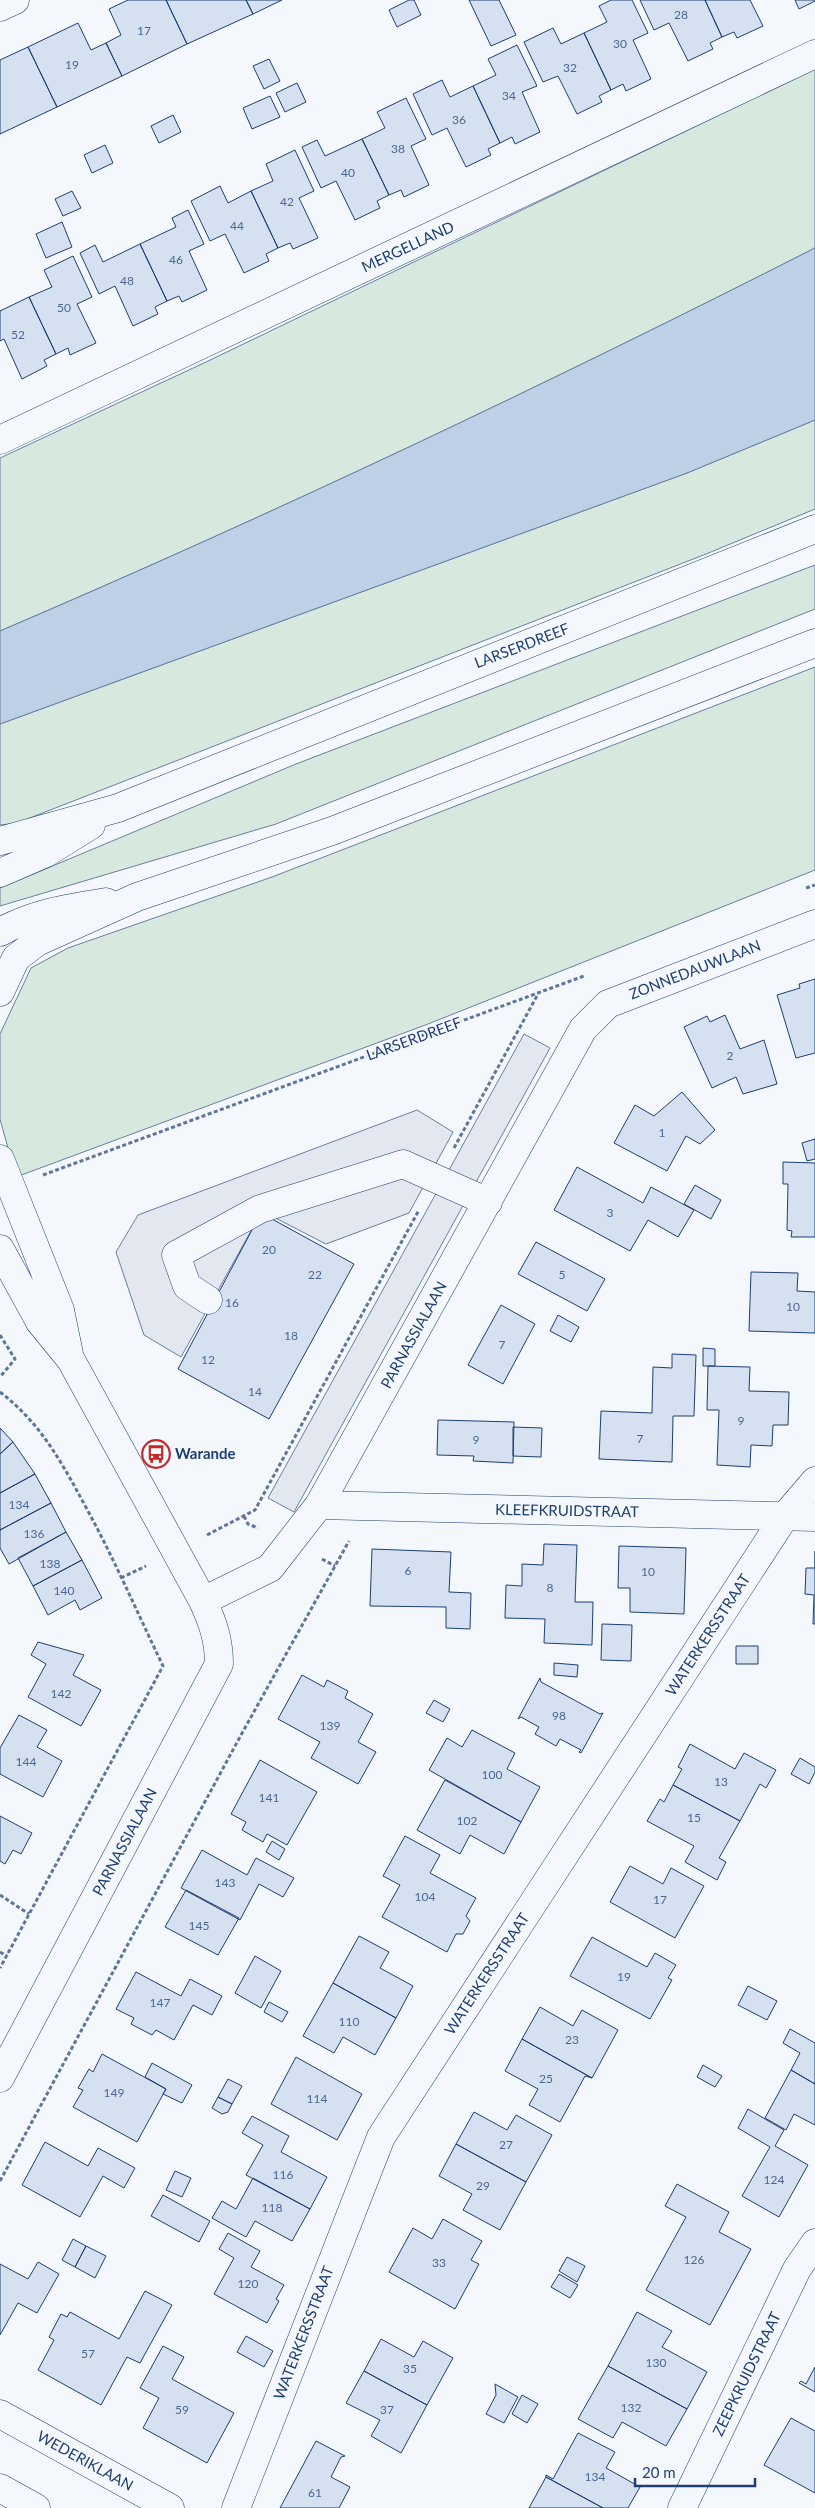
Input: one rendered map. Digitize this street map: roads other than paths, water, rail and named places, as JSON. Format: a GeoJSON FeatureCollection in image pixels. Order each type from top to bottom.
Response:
{"type":"FeatureCollection","features":[{"type":"Feature","properties":{"kind":"street"},"geometry":{"type":"LineString","coordinates":[[0,7],[15,0]]}},
{"type":"Feature","properties":{"kind":"street","name":"MERGELLAND"},"geometry":{"type":"LineString","coordinates":[[0,440],[815,54]]}},
{"type":"Feature","properties":{"kind":"street","name":"LARSERDREEF"},"geometry":{"type":"LineString","coordinates":[[0,842],[118,808],[815,529]]}},
{"type":"Feature","properties":{"kind":"street"},"geometry":{"type":"LineString","coordinates":[[3,984],[16,958],[37,942],[137,897],[332,831],[815,643]]}},
{"type":"Feature","properties":{"kind":"street","name":"LARSERDREEF"},"geometry":{"type":"LineString","coordinates":[[0,873],[46,853],[118,808]]}},
{"type":"Feature","properties":{"kind":"street"},"geometry":{"type":"LineString","coordinates":[[0,932],[19,921],[44,912],[137,897]]}},
{"type":"Feature","properties":{"kind":"street","name":"ZONNEDAUWLAAN"},"geometry":{"type":"LineString","coordinates":[[583,1029],[608,1004],[815,924]]}},
{"type":"Feature","properties":{"kind":"street","name":"PARNASSIALAAN"},"geometry":{"type":"LineString","coordinates":[[202,1601],[270,1568],[319,1505],[583,1029]]}},
{"type":"Feature","properties":{"kind":"street","name":"PARNASSIALAAN"},"geometry":{"type":"LineString","coordinates":[[0,1159],[60,1310],[71,1360]]}},
{"type":"Feature","properties":{"kind":"street"},"geometry":{"type":"LineString","coordinates":[[208,1300],[188,1286],[176,1255],[260,1210],[403,1164],[488,1202]]}},
{"type":"Feature","properties":{"kind":"street","name":"PARNASSIALAAN"},"geometry":{"type":"LineString","coordinates":[[0,1249],[40,1322],[71,1360],[202,1601],[216,1629],[219,1646],[219,1664],[0,2078]]}},
{"type":"Feature","properties":{"kind":"street","name":"WATERKERSSTRAAT"},"geometry":{"type":"LineString","coordinates":[[236,2508],[381,2137],[785,1516],[815,1481]]}},
{"type":"Feature","properties":{"kind":"street","name":"KLEEFKRUIDSTRAAT"},"geometry":{"type":"LineString","coordinates":[[319,1505],[815,1517]]}},
{"type":"Feature","properties":{"kind":"street","name":"ZEEPKRUIDSTRAAT"},"geometry":{"type":"LineString","coordinates":[[682,2508],[797,2269],[815,2243]]}},
{"type":"Feature","properties":{"kind":"street","name":"WEDERIKLAAN"},"geometry":{"type":"LineString","coordinates":[[0,2414],[170,2508]]}},
{"type":"Feature","properties":{"kind":"street"},"geometry":{"type":"LineString","coordinates":[[0,2488],[36,2508]]}},
{"type":"Feature","properties":{"kind":"water"},"geometry":{"type":"Polygon","coordinates":[[[815,248],[815,420],[687,473],[0,724],[0,631],[206,540],[411,446],[613,349],[815,248]]]}},
{"type":"Feature","properties":{"kind":"place","name":"Warande"},"geometry":{"type":"Point","coordinates":[156,1454]}}]}
